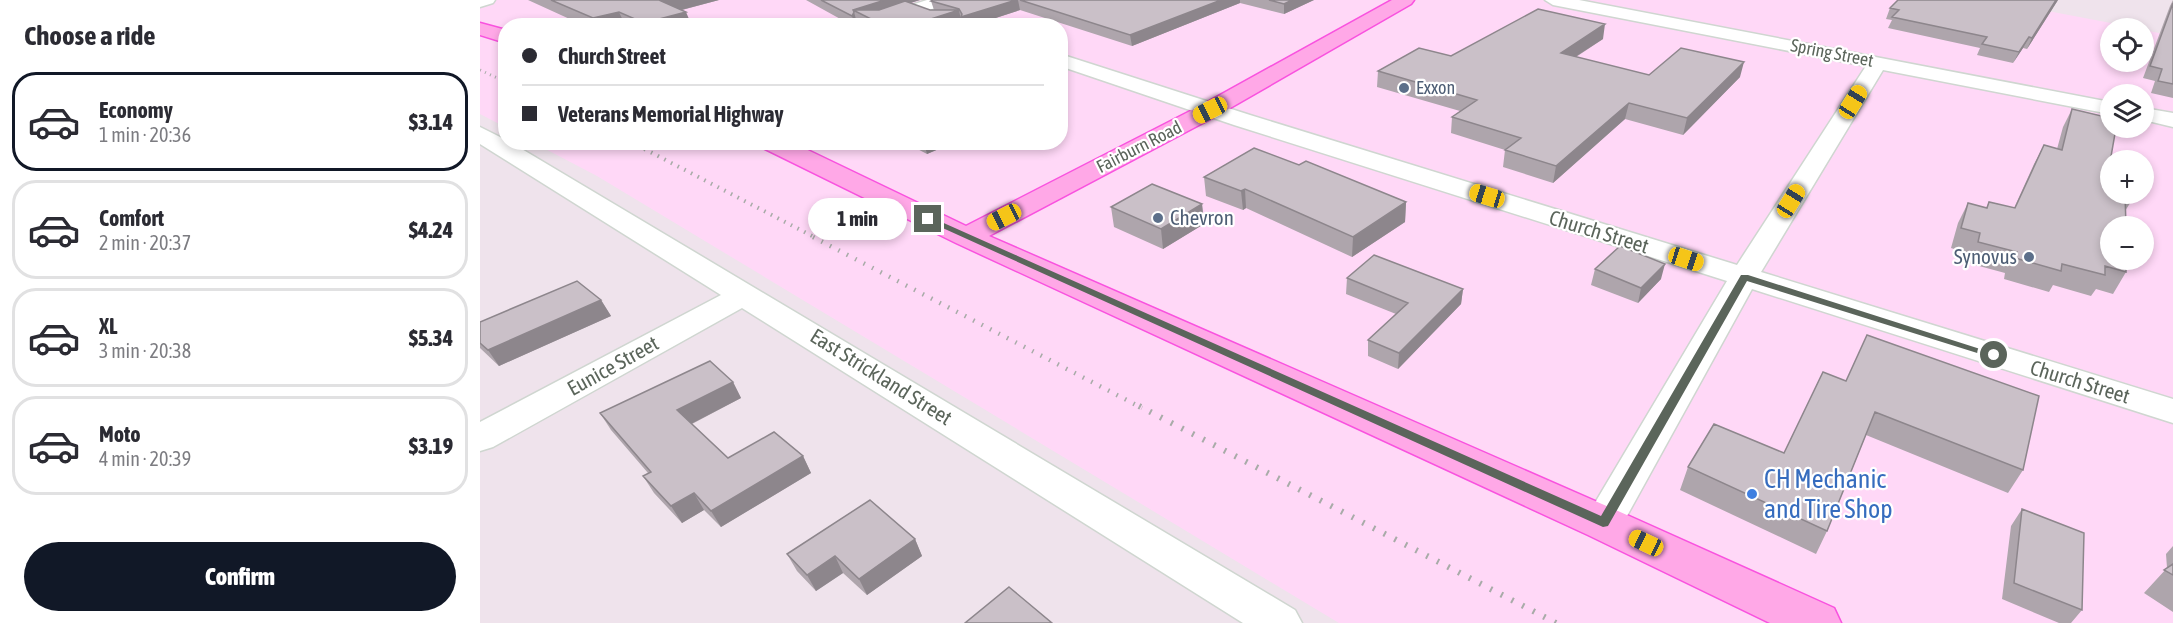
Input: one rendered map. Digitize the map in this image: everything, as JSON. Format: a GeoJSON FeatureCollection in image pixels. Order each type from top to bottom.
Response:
{"type":"FeatureCollection","features":[{"type":"Feature","properties":{"kind":"main road","name":"Fairburn Road"},"geometry":{"type":"LineString","coordinates":[[966,237],[1210,110],[1405,0]]}},
{"type":"Feature","properties":{"kind":"main road"},"geometry":{"type":"LineString","coordinates":[[480,29],[498,35]]}},
{"type":"Feature","properties":{"kind":"main road"},"geometry":{"type":"LineString","coordinates":[[787,150],[966,237],[1603,522],[1817,623]]}},
{"type":"Feature","properties":{"kind":"street"},"geometry":{"type":"LineString","coordinates":[[480,2],[487,0]]}},
{"type":"Feature","properties":{"kind":"street"},"geometry":{"type":"LineString","coordinates":[[889,18],[943,0]]}},
{"type":"Feature","properties":{"kind":"street","name":"Spring Street"},"geometry":{"type":"LineString","coordinates":[[1553,0],[2100,106]]}},
{"type":"Feature","properties":{"kind":"street"},"geometry":{"type":"LineString","coordinates":[[910,11],[933,18]]}},
{"type":"Feature","properties":{"kind":"street"},"geometry":{"type":"LineString","coordinates":[[1603,522],[1744,277],[1878,62]]}},
{"type":"Feature","properties":{"kind":"street","name":"Church Street"},"geometry":{"type":"LineString","coordinates":[[1068,63],[1210,110],[2173,411]]}},
{"type":"Feature","properties":{"kind":"street"},"geometry":{"type":"LineString","coordinates":[[2154,116],[2173,120]]}},
{"type":"Feature","properties":{"kind":"street","name":"East Strickland Street"},"geometry":{"type":"LineString","coordinates":[[480,134],[498,145]]}},
{"type":"Feature","properties":{"kind":"street","name":"East Strickland Street"},"geometry":{"type":"LineString","coordinates":[[506,150],[1280,623]]}},
{"type":"Feature","properties":{"kind":"street","name":"Eunice Street"},"geometry":{"type":"LineString","coordinates":[[480,438],[745,294]]}},
{"type":"Feature","properties":{"kind":"shaded area"},"geometry":{"type":"Polygon","coordinates":[[[489,0],[1990,0],[2100,21],[2100,72],[2154,72],[2154,32],[2173,36],[2173,623],[1339,623],[597,176],[547,150],[1068,150],[1068,18],[498,18],[498,123],[480,114],[480,2],[489,0]]]}},
{"type":"Feature","properties":{"kind":"building"},"geometry":{"type":"Polygon","coordinates":[[[551,0],[665,0],[661,1],[686,12],[663,18],[633,18],[619,12],[593,18],[551,0]]]}},
{"type":"Feature","properties":{"kind":"building"},"geometry":{"type":"Polygon","coordinates":[[[821,0],[885,0],[853,10],[852,16],[821,0]]]}},
{"type":"Feature","properties":{"kind":"building"},"geometry":{"type":"Polygon","coordinates":[[[1016,0],[961,17],[959,9],[931,1],[1016,0]]]}},
{"type":"Feature","properties":{"kind":"building"},"geometry":{"type":"Polygon","coordinates":[[[1020,0],[1221,0],[1130,35],[1020,0]]]}},
{"type":"Feature","properties":{"kind":"building"},"geometry":{"type":"Polygon","coordinates":[[[1269,0],[1292,0],[1284,4],[1269,0]]]}},
{"type":"Feature","properties":{"kind":"building"},"geometry":{"type":"Polygon","coordinates":[[[1898,0],[2056,0],[2032,38],[2029,37],[2019,52],[1982,44],[1987,37],[1892,17],[1899,10],[1890,8],[1898,0]]]}},
{"type":"Feature","properties":{"kind":"building"},"geometry":{"type":"Polygon","coordinates":[[[905,1],[930,10],[959,10],[934,18],[869,18],[853,10],[879,10],[905,1]]]}},
{"type":"Feature","properties":{"kind":"building"},"geometry":{"type":"Polygon","coordinates":[[[2173,3],[2173,84],[2158,81],[2162,69],[2154,67],[2154,55],[2173,3]]]}},
{"type":"Feature","properties":{"kind":"building"},"geometry":{"type":"Polygon","coordinates":[[[1538,9],[1605,24],[1561,53],[1649,75],[1681,48],[1744,62],[1687,118],[1629,103],[1556,166],[1505,150],[1521,138],[1452,117],[1477,100],[1378,71],[1419,48],[1451,56],[1538,9]]]}},
{"type":"Feature","properties":{"kind":"building"},"geometry":{"type":"Polygon","coordinates":[[[2072,109],[2100,116],[2100,138],[2114,138],[2112,150],[2100,150],[2100,204],[2125,204],[2126,216],[2100,216],[2100,270],[2105,270],[2105,275],[2062,264],[2061,271],[2015,258],[2017,252],[1978,242],[1980,233],[1961,228],[1968,203],[1987,208],[1989,202],[2015,208],[2044,145],[2062,150],[2072,109]]]}},
{"type":"Feature","properties":{"kind":"building"},"geometry":{"type":"Polygon","coordinates":[[[1254,148],[1299,165],[1306,161],[1406,202],[1353,237],[1245,189],[1241,191],[1204,177],[1254,148]]]}},
{"type":"Feature","properties":{"kind":"building"},"geometry":{"type":"Polygon","coordinates":[[[1152,184],[1202,204],[1161,229],[1111,207],[1152,184]]]}},
{"type":"Feature","properties":{"kind":"building"},"geometry":{"type":"Polygon","coordinates":[[[1620,246],[1665,264],[1641,288],[1595,269],[1620,246]]]}},
{"type":"Feature","properties":{"kind":"building"},"geometry":{"type":"Polygon","coordinates":[[[1374,255],[1463,289],[1399,353],[1368,340],[1408,303],[1347,278],[1374,255]]]}},
{"type":"Feature","properties":{"kind":"building"},"geometry":{"type":"Polygon","coordinates":[[[577,281],[601,300],[488,350],[480,343],[480,322],[577,281]]]}},
{"type":"Feature","properties":{"kind":"building"},"geometry":{"type":"Polygon","coordinates":[[[1867,335],[2039,396],[2023,470],[1875,412],[1827,531],[1688,467],[1714,424],[1784,453],[1823,372],[1846,381],[1867,335]]]}},
{"type":"Feature","properties":{"kind":"building"},"geometry":{"type":"Polygon","coordinates":[[[710,361],[733,382],[677,410],[728,458],[774,432],[803,456],[711,511],[694,493],[671,506],[643,476],[651,472],[600,413],[710,361]]]}},
{"type":"Feature","properties":{"kind":"building"},"geometry":{"type":"Polygon","coordinates":[[[870,500],[915,539],[859,579],[835,556],[807,575],[787,554],[870,500]]]}},
{"type":"Feature","properties":{"kind":"building"},"geometry":{"type":"Polygon","coordinates":[[[2022,509],[2084,533],[2082,610],[2014,583],[2022,509]]]}},
{"type":"Feature","properties":{"kind":"building"},"geometry":{"type":"Polygon","coordinates":[[[2173,564],[2173,575],[2164,570],[2173,564]]]}},
{"type":"Feature","properties":{"kind":"building"},"geometry":{"type":"Polygon","coordinates":[[[1009,587],[1052,623],[965,623],[1009,587]]]}},
{"type":"Feature","properties":{"kind":"railway"},"geometry":{"type":"LineString","coordinates":[[480,70],[498,78]]}},
{"type":"Feature","properties":{"kind":"railway"},"geometry":{"type":"LineString","coordinates":[[646,150],[816,238]]}},
{"type":"Feature","properties":{"kind":"railway"},"geometry":{"type":"LineString","coordinates":[[813,237],[1142,408]]}},
{"type":"Feature","properties":{"kind":"railway"},"geometry":{"type":"LineString","coordinates":[[1139,406],[1556,623]]}},
{"type":"Feature","properties":{"kind":"place","name":"Exxon"},"geometry":{"type":"Point","coordinates":[1404,88]}},
{"type":"Feature","properties":{"kind":"place","name":"Chevron"},"geometry":{"type":"Point","coordinates":[1158,218]}},
{"type":"Feature","properties":{"kind":"place","name":"Synovus"},"geometry":{"type":"Point","coordinates":[2029,257]}},
{"type":"Feature","properties":{"kind":"place","name":"CH Mechanic and Tire Shop"},"geometry":{"type":"Point","coordinates":[1752,494]}},
{"type":"Feature","properties":{"kind":"route"},"geometry":{"type":"LineString","coordinates":[[928,219],[1603,522],[1744,277],[1994,355]]}}]}
